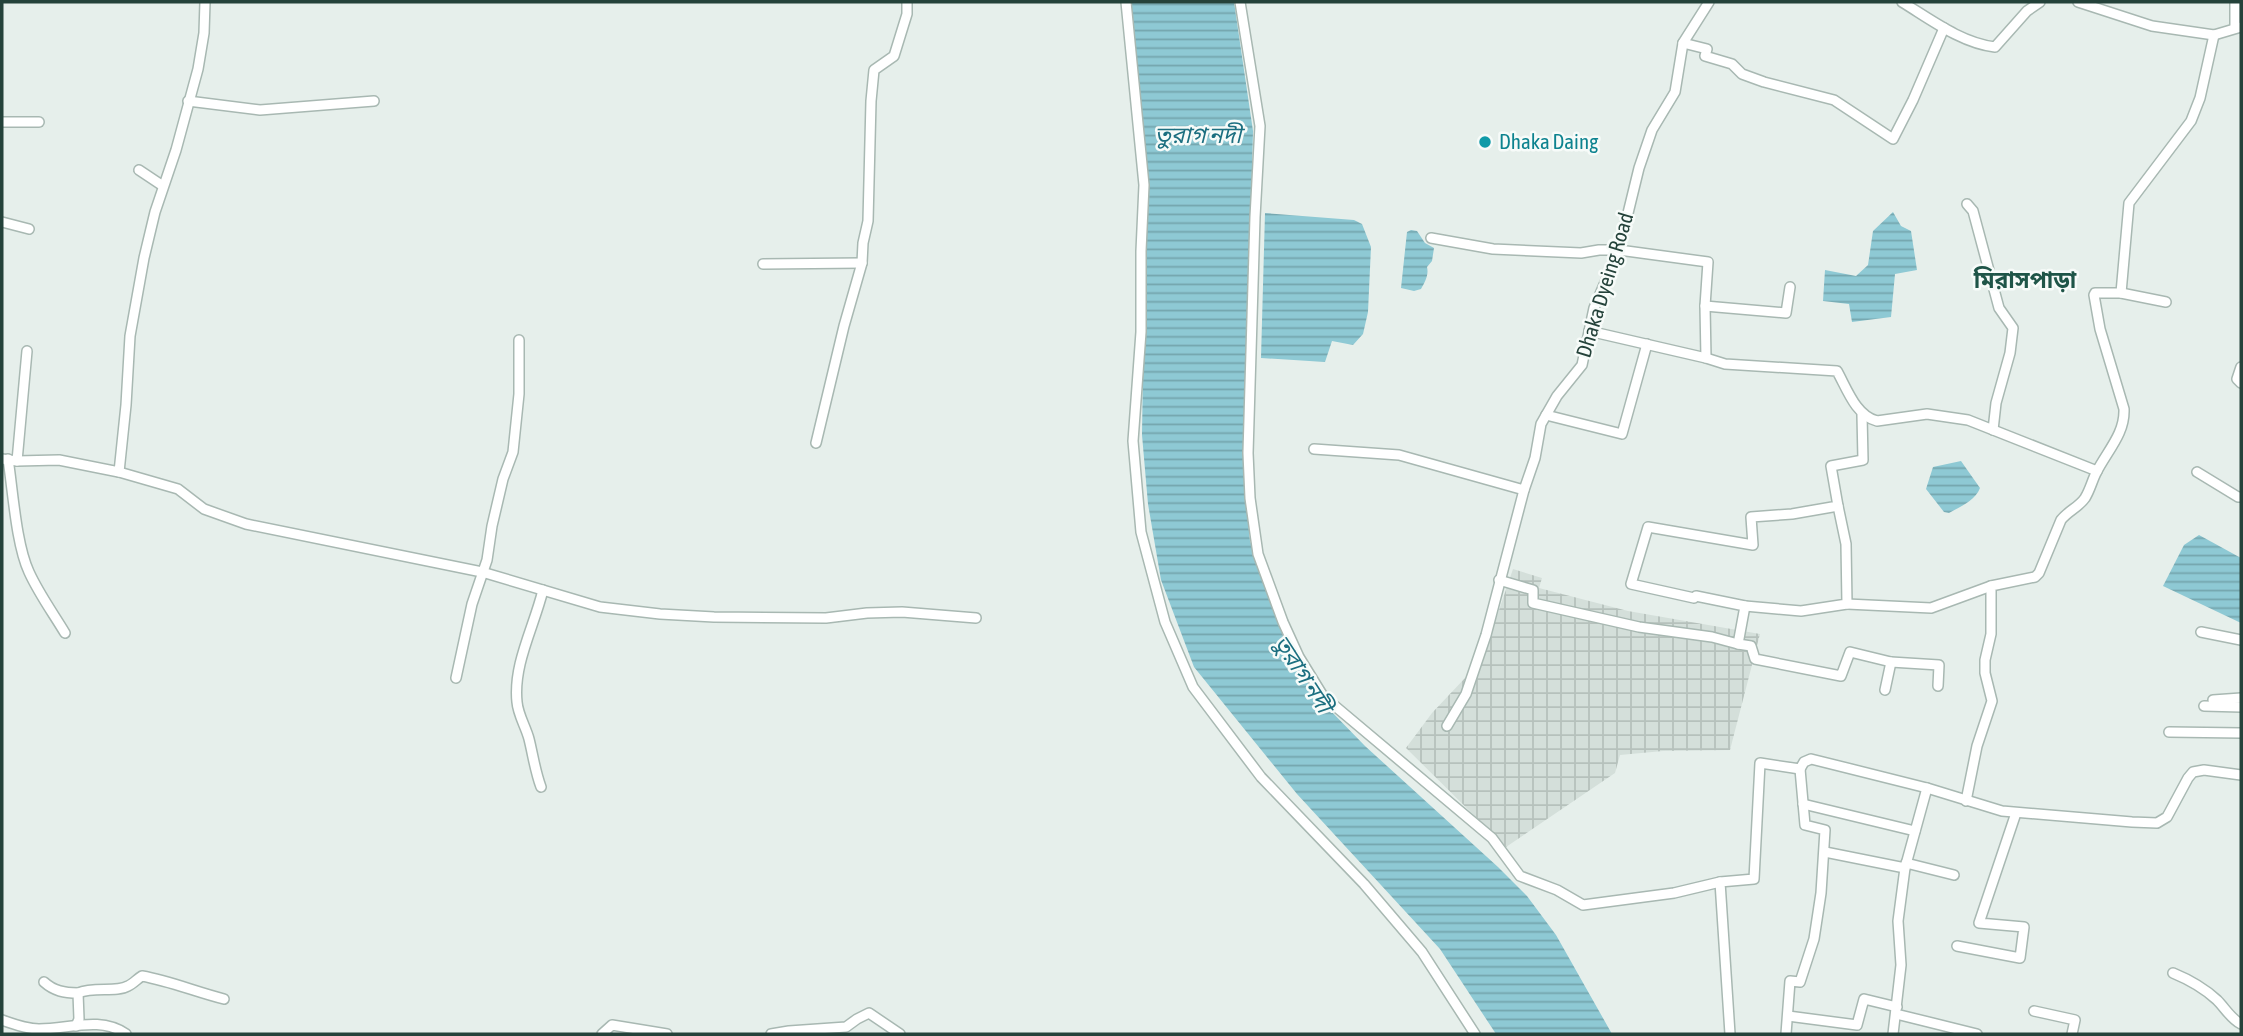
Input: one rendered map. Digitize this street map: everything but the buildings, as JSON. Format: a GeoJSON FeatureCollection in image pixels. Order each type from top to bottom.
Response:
{"type":"FeatureCollection","features":[{"type":"Feature","properties":{"kind":"street"},"geometry":{"type":"LineString","coordinates":[[119,472],[130,336],[144,258],[198,69],[204,33],[205,2]]}},
{"type":"Feature","properties":{"kind":"street"},"geometry":{"type":"LineString","coordinates":[[816,443],[862,262],[868,221],[874,70],[894,56],[907,13],[907,2]]}},
{"type":"Feature","properties":{"kind":"street"},"geometry":{"type":"LineString","coordinates":[[1126,2],[1144,185],[1141,332],[1133,442],[1141,532],[1165,622],[1193,687],[1253,767],[1364,884],[1422,952],[1475,1034]]}},
{"type":"Feature","properties":{"kind":"street"},"geometry":{"type":"LineString","coordinates":[[1240,2],[1260,126],[1248,453],[1250,498],[1258,554],[1283,622],[1300,657],[1324,695],[1492,838],[1520,876],[1557,890],[1583,905],[1674,893],[1720,882],[1754,879],[1760,763],[1800,769]]}},
{"type":"Feature","properties":{"kind":"street","name":"Dhaka Dyeing Road"},"geometry":{"type":"LineString","coordinates":[[1447,726],[1466,694],[1486,635],[1499,580],[1535,458],[1541,424],[1557,396],[1582,365],[1594,308],[1619,250],[1639,168],[1652,130],[1675,92],[1683,43],[1709,2]]}},
{"type":"Feature","properties":{"kind":"street"},"geometry":{"type":"LineString","coordinates":[[1902,2],[1944,28],[1981,45],[1995,47],[2027,11],[2040,2]]}},
{"type":"Feature","properties":{"kind":"street"},"geometry":{"type":"LineString","coordinates":[[2078,2],[2152,26],[2214,35],[2238,28],[2235,2]]}},
{"type":"Feature","properties":{"kind":"street"},"geometry":{"type":"LineString","coordinates":[[1683,43],[1707,49],[1705,55],[1732,64],[1742,74],[1834,100],[1893,139],[1944,28]]}},
{"type":"Feature","properties":{"kind":"street"},"geometry":{"type":"LineString","coordinates":[[2121,293],[2129,203],[2191,121],[2200,98],[2214,35]]}},
{"type":"Feature","properties":{"kind":"street"},"geometry":{"type":"LineString","coordinates":[[188,101],[260,110],[374,101]]}},
{"type":"Feature","properties":{"kind":"street"},"geometry":{"type":"LineString","coordinates":[[2,122],[40,122]]}},
{"type":"Feature","properties":{"kind":"street"},"geometry":{"type":"LineString","coordinates":[[138,170],[163,186]]}},
{"type":"Feature","properties":{"kind":"street"},"geometry":{"type":"LineString","coordinates":[[1967,204],[1973,211],[1999,308],[2013,328],[2010,354],[1996,403],[1993,430]]}},
{"type":"Feature","properties":{"kind":"street"},"geometry":{"type":"LineString","coordinates":[[2,222],[29,229]]}},
{"type":"Feature","properties":{"kind":"street"},"geometry":{"type":"LineString","coordinates":[[1431,238],[1493,249],[1581,253],[1619,250],[1708,262],[1706,358]]}},
{"type":"Feature","properties":{"kind":"street"},"geometry":{"type":"LineString","coordinates":[[763,264],[862,262]]}},
{"type":"Feature","properties":{"kind":"street"},"geometry":{"type":"LineString","coordinates":[[1705,306],[1786,313],[1790,287]]}},
{"type":"Feature","properties":{"kind":"street"},"geometry":{"type":"LineString","coordinates":[[1838,506],[1792,514],[1751,517],[1753,545],[1648,527],[1631,584],[1693,598],[1696,596],[1745,606],[1801,611],[1847,604],[1931,608],[1991,586],[2035,577],[2061,520],[2084,500],[2125,421],[2093,298],[2095,293],[2121,293],[2166,302]]}},
{"type":"Feature","properties":{"kind":"street"},"geometry":{"type":"LineString","coordinates":[[1589,331],[1725,364],[1837,372],[1863,415],[1863,460],[1831,466],[1846,544],[1847,604]]}},
{"type":"Feature","properties":{"kind":"street"},"geometry":{"type":"LineString","coordinates":[[456,678],[472,604],[487,560],[503,479],[513,452],[519,394],[519,340]]}},
{"type":"Feature","properties":{"kind":"street"},"geometry":{"type":"LineString","coordinates":[[1546,415],[1622,434],[1647,344]]}},
{"type":"Feature","properties":{"kind":"street"},"geometry":{"type":"LineString","coordinates":[[27,351],[9,460],[27,569],[65,633]]}},
{"type":"Feature","properties":{"kind":"street"},"geometry":{"type":"LineString","coordinates":[[2241,367],[2237,379],[2241,383]]}},
{"type":"Feature","properties":{"kind":"street"},"geometry":{"type":"LineString","coordinates":[[1863,415],[1877,421],[1927,414],[1968,420],[2097,471]]}},
{"type":"Feature","properties":{"kind":"street"},"geometry":{"type":"LineString","coordinates":[[1314,449],[1399,455],[1524,490]]}},
{"type":"Feature","properties":{"kind":"street"},"geometry":{"type":"LineString","coordinates":[[9,460],[59,460],[119,472],[178,489],[204,509],[246,524],[482,572],[600,607],[660,614],[761,618],[827,618],[902,612],[976,618]]}},
{"type":"Feature","properties":{"kind":"street"},"geometry":{"type":"LineString","coordinates":[[2197,472],[2241,497]]}},
{"type":"Feature","properties":{"kind":"street"},"geometry":{"type":"LineString","coordinates":[[1499,580],[1533,590],[1533,603],[1639,627],[1712,637],[1751,646],[1755,659],[1841,676],[1850,652],[1891,662],[1939,665],[1938,686]]}},
{"type":"Feature","properties":{"kind":"street"},"geometry":{"type":"LineString","coordinates":[[1966,801],[1977,746],[1992,701],[1985,673],[1991,634],[1991,586]]}},
{"type":"Feature","properties":{"kind":"street"},"geometry":{"type":"LineString","coordinates":[[541,787],[528,736],[516,704],[521,658],[542,590]]}},
{"type":"Feature","properties":{"kind":"street"},"geometry":{"type":"LineString","coordinates":[[1738,644],[1745,606]]}},
{"type":"Feature","properties":{"kind":"street"},"geometry":{"type":"LineString","coordinates":[[2201,632],[2241,640]]}},
{"type":"Feature","properties":{"kind":"street"},"geometry":{"type":"LineString","coordinates":[[1885,690],[1891,662]]}},
{"type":"Feature","properties":{"kind":"street"},"geometry":{"type":"LineString","coordinates":[[2241,698],[2208,703],[2241,707]]}},
{"type":"Feature","properties":{"kind":"street"},"geometry":{"type":"LineString","coordinates":[[2169,732],[2241,733]]}},
{"type":"Feature","properties":{"kind":"street"},"geometry":{"type":"LineString","coordinates":[[1786,1034],[1790,981],[1800,982],[1814,939],[1825,852],[1825,830],[1805,825],[1800,769],[1804,762],[1811,759],[2016,813],[2157,822],[2167,817],[2193,772],[2204,770],[2241,775]]}},
{"type":"Feature","properties":{"kind":"street"},"geometry":{"type":"LineString","coordinates":[[1893,1034],[1900,965],[1898,921],[1906,865],[1927,788]]}},
{"type":"Feature","properties":{"kind":"street"},"geometry":{"type":"LineString","coordinates":[[1803,804],[1915,831]]}},
{"type":"Feature","properties":{"kind":"street"},"geometry":{"type":"LineString","coordinates":[[1957,946],[2020,958],[2024,927],[1979,922],[2016,813]]}},
{"type":"Feature","properties":{"kind":"street"},"geometry":{"type":"LineString","coordinates":[[1825,852],[1954,876]]}},
{"type":"Feature","properties":{"kind":"street"},"geometry":{"type":"LineString","coordinates":[[1720,882],[1730,1034]]}},
{"type":"Feature","properties":{"kind":"street"},"geometry":{"type":"LineString","coordinates":[[2173,973],[2193,981],[2241,1024]]}},
{"type":"Feature","properties":{"kind":"street"},"geometry":{"type":"LineString","coordinates":[[44,982],[52,989],[78,993],[100,988],[127,987],[142,976],[161,979],[224,999]]}},
{"type":"Feature","properties":{"kind":"street"},"geometry":{"type":"LineString","coordinates":[[76,1026],[79,1019],[78,993]]}},
{"type":"Feature","properties":{"kind":"street"},"geometry":{"type":"LineString","coordinates":[[1788,1016],[1857,1025],[1864,999],[1977,1034]]}},
{"type":"Feature","properties":{"kind":"street"},"geometry":{"type":"LineString","coordinates":[[2034,1011],[2075,1020],[2072,1034]]}},
{"type":"Feature","properties":{"kind":"street"},"geometry":{"type":"LineString","coordinates":[[771,1034],[846,1027],[869,1013],[900,1034]]}},
{"type":"Feature","properties":{"kind":"street"},"geometry":{"type":"LineString","coordinates":[[2,1020],[37,1029],[96,1023],[126,1034]]}},
{"type":"Feature","properties":{"kind":"street"},"geometry":{"type":"LineString","coordinates":[[602,1034],[612,1025],[667,1034]]}},
{"type":"Feature","properties":{"kind":"shaded area"},"geometry":{"type":"Polygon","coordinates":[[[1513,569],[1542,578],[1539,588],[1628,611],[1760,634],[1730,750],[1620,755],[1615,773],[1506,847],[1406,748],[1432,713],[1482,660],[1513,569]]]}},
{"type":"Feature","properties":{"kind":"water","name":"তুরাগ নদী"},"geometry":{"type":"Polygon","coordinates":[[[1131,2],[1234,2],[1253,131],[1244,481],[1250,541],[1286,642],[1302,673],[1325,705],[1365,746],[1527,896],[1556,935],[1612,1034],[1496,1034],[1440,949],[1297,794],[1194,667],[1161,580],[1148,504],[1142,435],[1146,178],[1131,2]]]}},
{"type":"Feature","properties":{"kind":"water"},"geometry":{"type":"Polygon","coordinates":[[[1893,212],[1901,226],[1911,231],[1917,270],[1895,274],[1891,317],[1852,322],[1849,304],[1823,301],[1825,270],[1856,276],[1868,265],[1873,231],[1893,212]]]}},
{"type":"Feature","properties":{"kind":"water"},"geometry":{"type":"Polygon","coordinates":[[[1265,213],[1354,220],[1362,224],[1371,247],[1368,312],[1363,334],[1353,345],[1332,341],[1325,362],[1261,358],[1265,213]]]}},
{"type":"Feature","properties":{"kind":"water"},"geometry":{"type":"Polygon","coordinates":[[[1417,231],[1425,243],[1434,248],[1425,281],[1421,289],[1414,291],[1401,288],[1407,232],[1417,231]]]}},
{"type":"Feature","properties":{"kind":"water"},"geometry":{"type":"Polygon","coordinates":[[[1961,461],[1980,488],[1967,503],[1949,513],[1944,512],[1926,489],[1933,467],[1961,461]]]}},
{"type":"Feature","properties":{"kind":"water"},"geometry":{"type":"Polygon","coordinates":[[[2199,535],[2241,558],[2241,623],[2163,586],[2184,545],[2199,535]]]}},
{"type":"Feature","properties":{"kind":"place","name":"Dhaka Daing"},"geometry":{"type":"Point","coordinates":[1485,142]}},
{"type":"Feature","properties":{"kind":"district","name":"মিরাসপাড়া"},"geometry":{"type":"Point","coordinates":[2025,280]}}]}
